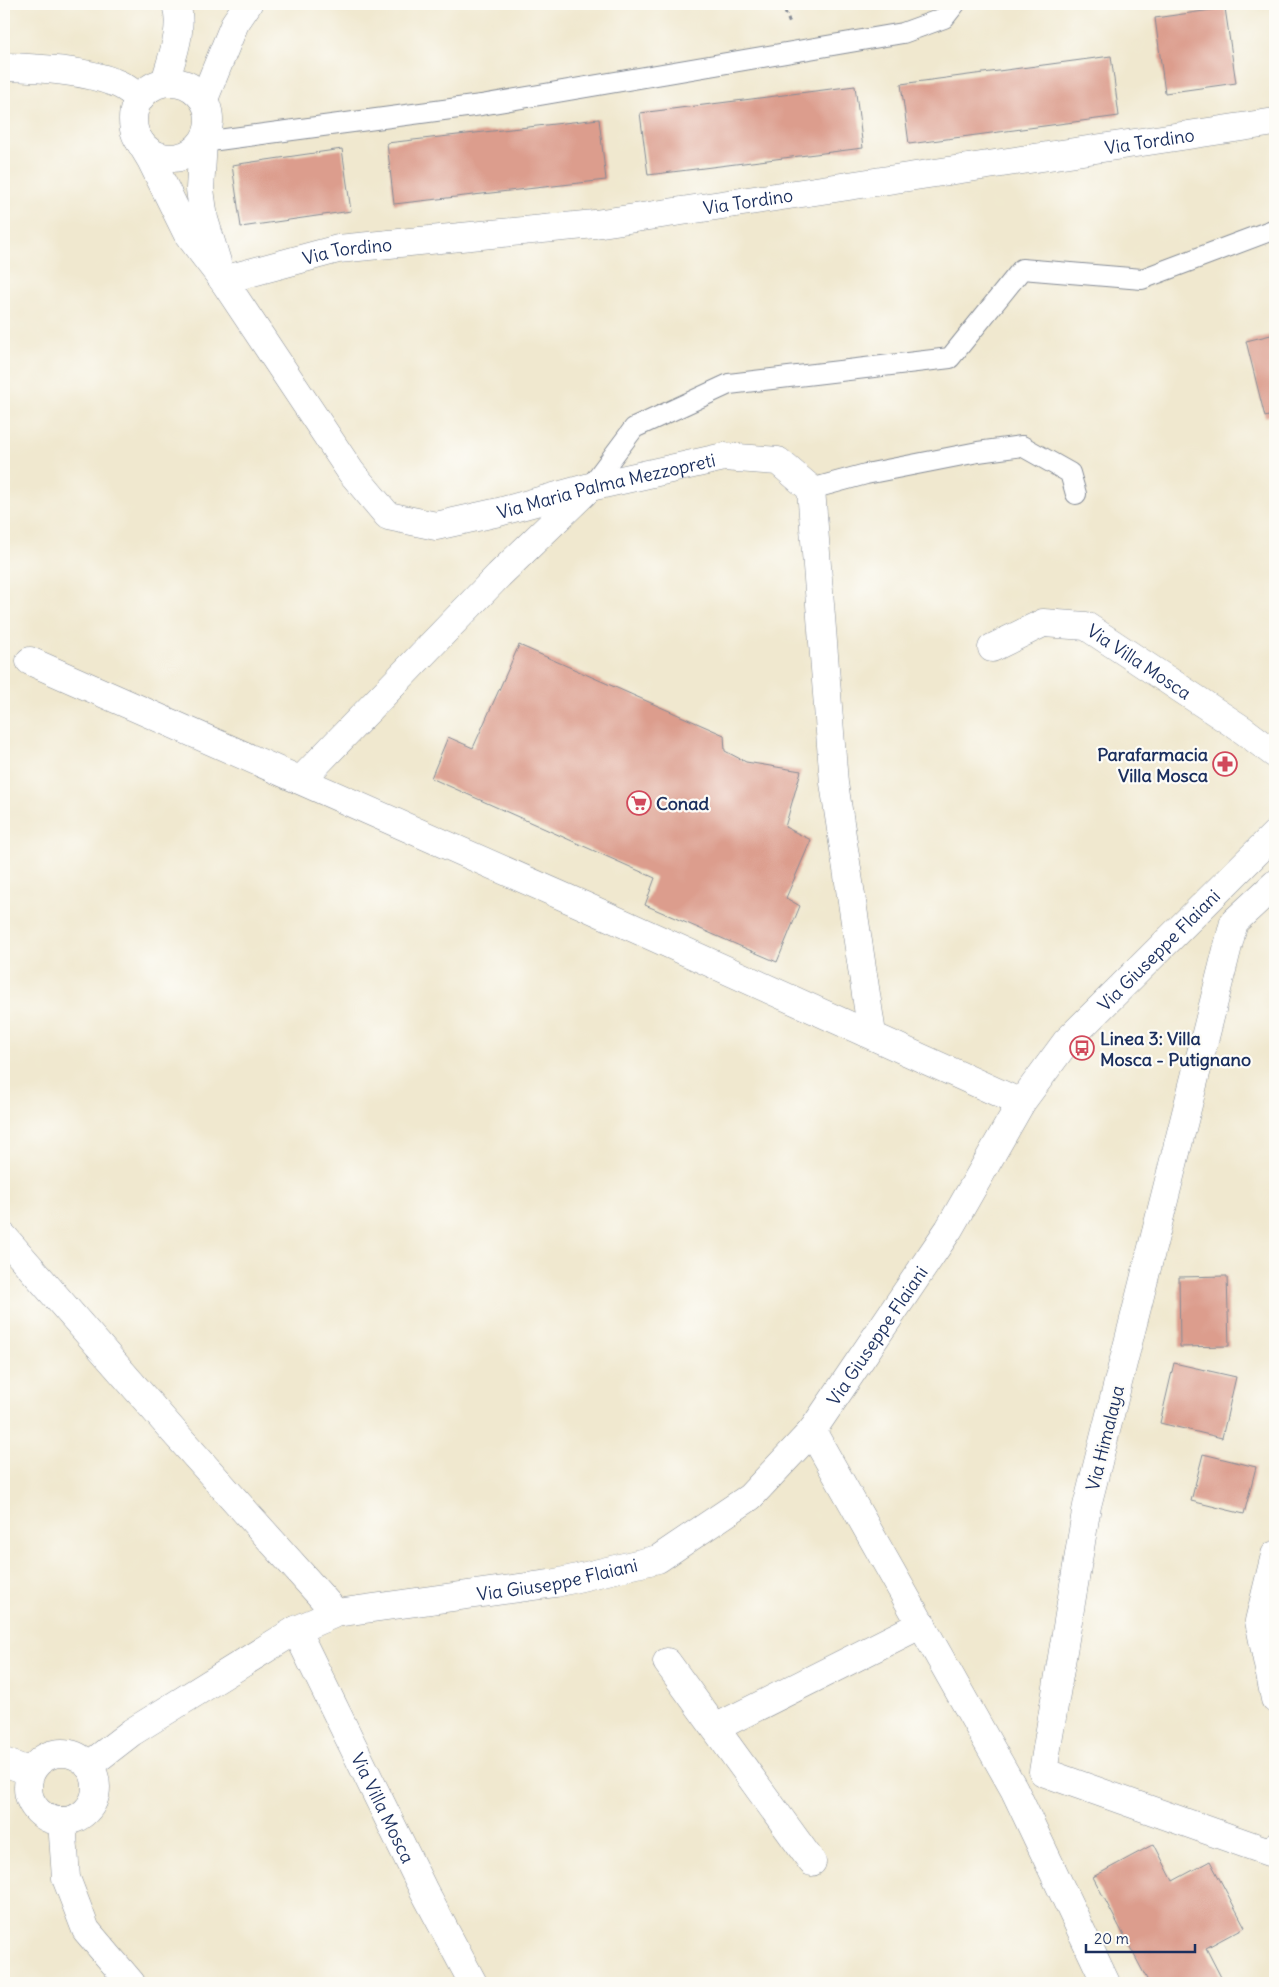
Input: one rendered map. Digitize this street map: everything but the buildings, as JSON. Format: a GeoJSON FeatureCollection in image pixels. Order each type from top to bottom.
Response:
{"type":"FeatureCollection","features":[{"type":"Feature","properties":{"kind":"street"},"geometry":{"type":"LineString","coordinates":[[165,82],[179,31],[176,4]]}},
{"type":"Feature","properties":{"kind":"street"},"geometry":{"type":"LineString","coordinates":[[204,99],[235,23],[248,4]]}},
{"type":"Feature","properties":{"kind":"street"},"geometry":{"type":"LineString","coordinates":[[4,67],[38,68],[91,76],[117,83],[140,98]]}},
{"type":"Feature","properties":{"kind":"street"},"geometry":{"type":"LineString","coordinates":[[138,140],[158,156],[170,158],[194,151],[203,142],[208,132],[210,121],[204,99],[187,85],[165,82],[147,90],[140,98],[135,108],[133,120],[138,140],[152,160],[187,234],[223,280]]}},
{"type":"Feature","properties":{"kind":"street","name":"Via Tordino"},"geometry":{"type":"LineString","coordinates":[[223,280],[338,249],[595,224],[1275,122]]}},
{"type":"Feature","properties":{"kind":"street"},"geometry":{"type":"LineString","coordinates":[[203,142],[200,189],[204,218],[223,280]]}},
{"type":"Feature","properties":{"kind":"street","name":"Via Maria Palma Mezzopreti"},"geometry":{"type":"LineString","coordinates":[[223,280],[351,472],[388,516],[436,526],[724,457],[778,461],[811,489]]}},
{"type":"Feature","properties":{"kind":"street"},"geometry":{"type":"LineString","coordinates":[[301,780],[499,575],[590,488]]}},
{"type":"Feature","properties":{"kind":"street"},"geometry":{"type":"LineString","coordinates":[[811,489],[834,784],[872,1034]]}},
{"type":"Feature","properties":{"kind":"street","name":"Via Villa Mosca"},"geometry":{"type":"LineString","coordinates":[[992,648],[1043,623],[1086,626],[1275,754]]}},
{"type":"Feature","properties":{"kind":"street"},"geometry":{"type":"LineString","coordinates":[[30,661],[872,1034],[1021,1103]]}},
{"type":"Feature","properties":{"kind":"street","name":"Via Giuseppe Flaiani"},"geometry":{"type":"LineString","coordinates":[[336,1613],[556,1583],[658,1559],[750,1497],[812,1432],[949,1228],[1021,1103],[1066,1042],[1275,834]]}},
{"type":"Feature","properties":{"kind":"street","name":"Via Himalaya"},"geometry":{"type":"LineString","coordinates":[[1043,1772],[1087,1506],[1234,922],[1275,884]]}},
{"type":"Feature","properties":{"kind":"street"},"geometry":{"type":"LineString","coordinates":[[4,1237],[174,1432],[336,1613],[296,1630],[132,1732],[88,1766]]}},
{"type":"Feature","properties":{"kind":"street"},"geometry":{"type":"LineString","coordinates":[[812,1432],[1014,1789],[1106,1983]]}},
{"type":"Feature","properties":{"kind":"street"},"geometry":{"type":"LineString","coordinates":[[1275,1555],[1259,1621],[1275,1699]]}},
{"type":"Feature","properties":{"kind":"street"},"geometry":{"type":"LineString","coordinates":[[715,1728],[922,1624]]}},
{"type":"Feature","properties":{"kind":"street","name":"Via Villa Mosca"},"geometry":{"type":"LineString","coordinates":[[296,1630],[423,1889],[473,1983]]}},
{"type":"Feature","properties":{"kind":"street"},"geometry":{"type":"LineString","coordinates":[[668,1662],[812,1862]]}},
{"type":"Feature","properties":{"kind":"street"},"geometry":{"type":"LineString","coordinates":[[58,1753],[69,1754],[80,1758],[88,1766],[96,1785],[94,1796],[82,1814],[62,1821],[51,1819],[33,1805],[29,1795],[28,1783],[31,1772],[46,1756],[58,1753]]}},
{"type":"Feature","properties":{"kind":"street"},"geometry":{"type":"LineString","coordinates":[[4,1762],[31,1772]]}},
{"type":"Feature","properties":{"kind":"street"},"geometry":{"type":"LineString","coordinates":[[1014,1789],[1043,1772],[1270,1852],[1275,1847]]}},
{"type":"Feature","properties":{"kind":"street"},"geometry":{"type":"LineString","coordinates":[[62,1821],[66,1878],[86,1930],[131,1983]]}},
{"type":"Feature","properties":{"kind":"lane"},"geometry":{"type":"LineString","coordinates":[[203,142],[482,105],[903,33],[944,18],[955,4]]}},
{"type":"Feature","properties":{"kind":"lane"},"geometry":{"type":"LineString","coordinates":[[590,488],[634,428],[729,384],[950,358],[1022,269],[1142,279],[1275,228]]}},
{"type":"Feature","properties":{"kind":"lane"},"geometry":{"type":"LineString","coordinates":[[811,489],[866,474],[978,452],[1022,446],[1070,473],[1076,494]]}},
{"type":"Feature","properties":{"kind":"place","name":"Parafarmacia Villa Mosca"},"geometry":{"type":"Point","coordinates":[1225,764]}},
{"type":"Feature","properties":{"kind":"place","name":"Conad"},"geometry":{"type":"Point","coordinates":[639,803]}},
{"type":"Feature","properties":{"kind":"place","name":"Linea 3: Villa Mosca - Putignano"},"geometry":{"type":"Point","coordinates":[1082,1048]}}]}
